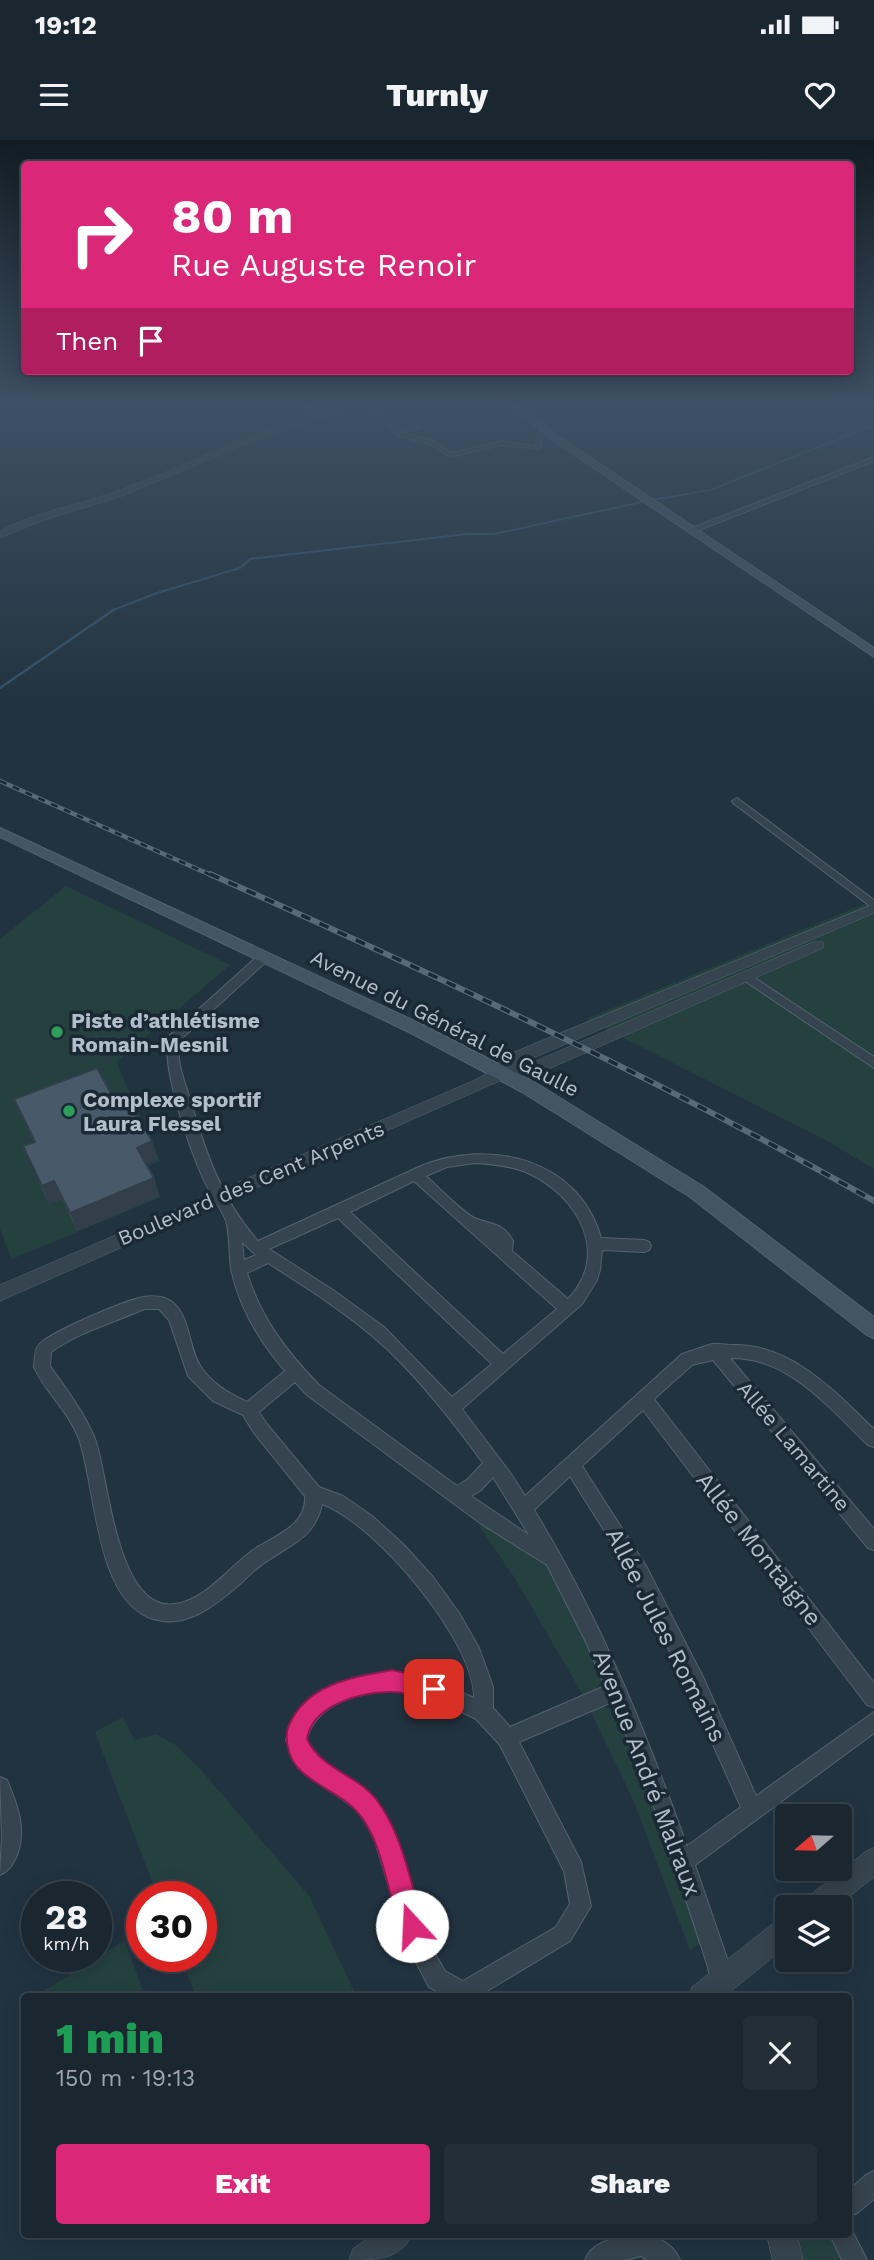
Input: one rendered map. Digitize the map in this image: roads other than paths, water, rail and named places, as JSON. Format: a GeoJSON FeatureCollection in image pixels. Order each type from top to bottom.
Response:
{"type":"FeatureCollection","features":[{"type":"Feature","properties":{"kind":"main road"},"geometry":{"type":"LineString","coordinates":[[654,506],[874,653]]}},
{"type":"Feature","properties":{"kind":"main road","name":"Avenue du Général de Gaulle"},"geometry":{"type":"LineString","coordinates":[[0,832],[501,1073],[608,1134],[697,1192],[874,1329]]}},
{"type":"Feature","properties":{"kind":"street"},"geometry":{"type":"LineString","coordinates":[[0,535],[84,506]]}},
{"type":"Feature","properties":{"kind":"street"},"geometry":{"type":"LineString","coordinates":[[691,530],[753,506]]}},
{"type":"Feature","properties":{"kind":"street"},"geometry":{"type":"LineString","coordinates":[[737,801],[874,907]]}},
{"type":"Feature","properties":{"kind":"street","name":"Boulevard des Cent Arpents"},"geometry":{"type":"LineString","coordinates":[[501,1073],[509,1061],[874,907]]}},
{"type":"Feature","properties":{"kind":"street","name":"Boulevard des Cent Arpents"},"geometry":{"type":"LineString","coordinates":[[0,1293],[501,1073],[529,1071],[874,921]]}},
{"type":"Feature","properties":{"kind":"street","name":"Avenue André Malraux"},"geometry":{"type":"LineString","coordinates":[[264,957],[180,1030],[172,1044],[173,1062],[199,1153],[233,1222],[262,1252],[366,1322],[415,1368],[451,1408],[523,1509],[618,1690],[685,1860],[719,1967],[715,1992]]}},
{"type":"Feature","properties":{"kind":"street"},"geometry":{"type":"LineString","coordinates":[[746,976],[874,1063]]}},
{"type":"Feature","properties":{"kind":"street"},"geometry":{"type":"LineString","coordinates":[[238,1270],[262,1252],[340,1211],[455,1160],[491,1158],[520,1164],[554,1181],[576,1199],[596,1244],[595,1273],[582,1296],[451,1408]]}},
{"type":"Feature","properties":{"kind":"street"},"geometry":{"type":"LineString","coordinates":[[416,1175],[568,1309]]}},
{"type":"Feature","properties":{"kind":"street"},"geometry":{"type":"LineString","coordinates":[[340,1211],[503,1364]]}},
{"type":"Feature","properties":{"kind":"street","name":"Avenue André Malraux"},"geometry":{"type":"LineString","coordinates":[[233,1222],[238,1270],[257,1322],[295,1373],[340,1410],[457,1495],[550,1558]]}},
{"type":"Feature","properties":{"kind":"street"},"geometry":{"type":"LineString","coordinates":[[596,1244],[644,1246]]}},
{"type":"Feature","properties":{"kind":"street"},"geometry":{"type":"LineString","coordinates":[[144,1303],[162,1303],[176,1316],[194,1371],[219,1396],[250,1410],[260,1428],[313,1493],[312,1515],[300,1531],[241,1567],[203,1604],[174,1614],[146,1609],[128,1589],[115,1551],[100,1481],[86,1438],[75,1413],[42,1367],[44,1349],[63,1334],[97,1324],[144,1303]]}},
{"type":"Feature","properties":{"kind":"street"},"geometry":{"type":"LineString","coordinates":[[523,1509],[687,1359],[714,1350],[743,1349],[776,1357],[814,1385],[874,1440]]}},
{"type":"Feature","properties":{"kind":"street","name":"Allée Lamartine"},"geometry":{"type":"LineString","coordinates":[[714,1350],[874,1542]]}},
{"type":"Feature","properties":{"kind":"street"},"geometry":{"type":"LineString","coordinates":[[250,1410],[295,1373]]}},
{"type":"Feature","properties":{"kind":"street","name":"Allée Montaigne"},"geometry":{"type":"LineString","coordinates":[[644,1399],[874,1698]]}},
{"type":"Feature","properties":{"kind":"street","name":"Allée Jules Romains"},"geometry":{"type":"LineString","coordinates":[[572,1464],[646,1584],[696,1684],[752,1810]]}},
{"type":"Feature","properties":{"kind":"street"},"geometry":{"type":"LineString","coordinates":[[457,1495],[474,1485],[493,1465]]}},
{"type":"Feature","properties":{"kind":"street"},"geometry":{"type":"LineString","coordinates":[[313,1493],[323,1494],[348,1507],[402,1554],[430,1586],[473,1658],[486,1689],[483,1712]]}},
{"type":"Feature","properties":{"kind":"street"},"geometry":{"type":"LineString","coordinates":[[392,1681],[434,1689],[483,1712],[507,1738],[574,1869],[581,1906],[564,1934],[463,1993],[437,1979],[418,1945],[383,1833],[367,1805],[305,1760],[296,1740],[302,1718],[319,1702],[351,1688],[374,1682],[392,1681]]}},
{"type":"Feature","properties":{"kind":"street"},"geometry":{"type":"LineString","coordinates":[[507,1738],[618,1690]]}},
{"type":"Feature","properties":{"kind":"street"},"geometry":{"type":"LineString","coordinates":[[685,1860],[874,1721]]}},
{"type":"Feature","properties":{"kind":"street"},"geometry":{"type":"LineString","coordinates":[[0,1787],[13,1827],[10,1852],[0,1865]]}},
{"type":"Feature","properties":{"kind":"street"},"geometry":{"type":"LineString","coordinates":[[831,1895],[874,1861]]}},
{"type":"Feature","properties":{"kind":"street"},"geometry":{"type":"LineString","coordinates":[[715,1992],[775,1939]]}},
{"type":"Feature","properties":{"kind":"street"},"geometry":{"type":"LineString","coordinates":[[852,2202],[874,2183]]}},
{"type":"Feature","properties":{"kind":"street"},"geometry":{"type":"LineString","coordinates":[[364,2260],[393,2238]]}},
{"type":"Feature","properties":{"kind":"street"},"geometry":{"type":"LineString","coordinates":[[783,2238],[788,2260]]}},
{"type":"Feature","properties":{"kind":"street"},"geometry":{"type":"LineString","coordinates":[[844,2238],[855,2260]]}},
{"type":"Feature","properties":{"kind":"street"},"geometry":{"type":"LineString","coordinates":[[597,2260],[609,2252],[643,2243],[668,2260]]}},
{"type":"Feature","properties":{"kind":"waterway"},"geometry":{"type":"LineString","coordinates":[[114,610],[157,593],[240,568],[250,559],[467,534],[494,534],[624,506]]}},
{"type":"Feature","properties":{"kind":"waterway"},"geometry":{"type":"LineString","coordinates":[[0,688],[114,610]]}},
{"type":"Feature","properties":{"kind":"railway"},"geometry":{"type":"LineString","coordinates":[[0,781],[213,876]]}},
{"type":"Feature","properties":{"kind":"railway"},"geometry":{"type":"LineString","coordinates":[[210,874],[546,1030],[711,1113],[874,1201]]}},
{"type":"Feature","properties":{"kind":"place","name":"Piste d’athlétisme Romain-Mesnil"},"geometry":{"type":"Point","coordinates":[57,1032]}},
{"type":"Feature","properties":{"kind":"place","name":"Complexe sportif Laura Flessel"},"geometry":{"type":"Point","coordinates":[69,1111]}}]}
